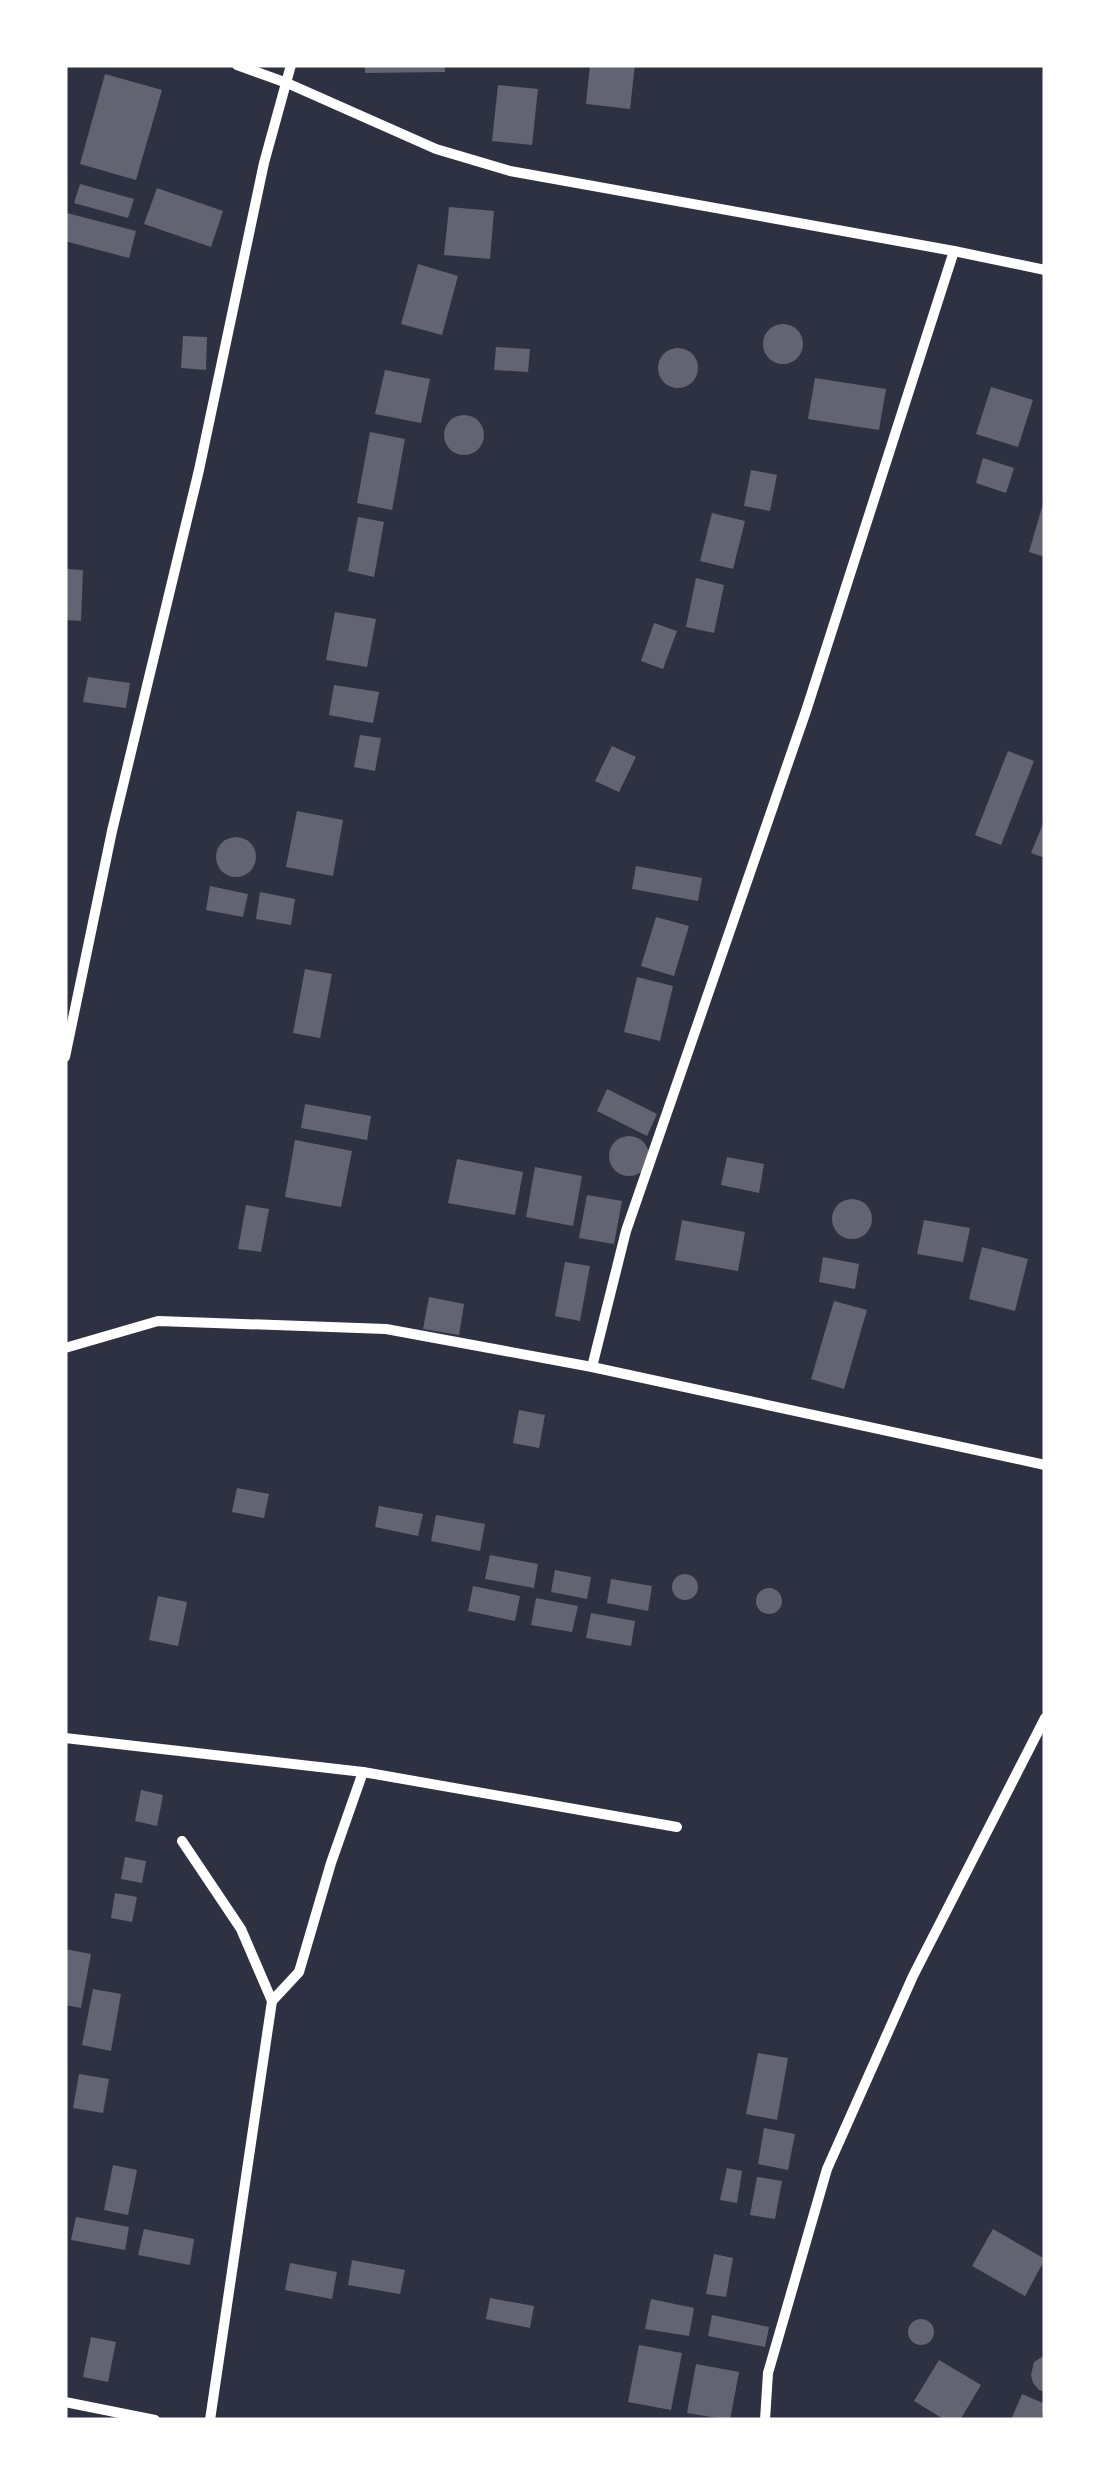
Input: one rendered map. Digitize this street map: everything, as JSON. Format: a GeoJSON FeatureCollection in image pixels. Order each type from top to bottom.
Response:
{"type":"FeatureCollection","features":[{"type":"Feature","properties":{"kind":"street"},"geometry":{"type":"LineString","coordinates":[[238,65],[436,150],[510,171],[1045,270]]}},
{"type":"Feature","properties":{"kind":"street"},"geometry":{"type":"LineString","coordinates":[[65,1057],[112,831],[199,470],[264,163],[291,65]]}},
{"type":"Feature","properties":{"kind":"street"},"geometry":{"type":"LineString","coordinates":[[592,1367],[626,1232],[806,712],[954,251]]}},
{"type":"Feature","properties":{"kind":"street"},"geometry":{"type":"LineString","coordinates":[[65,1348],[158,1321],[386,1329],[592,1367],[1045,1465]]}},
{"type":"Feature","properties":{"kind":"street"},"geometry":{"type":"LineString","coordinates":[[765,2420],[768,2373],[827,2169],[912,1976],[1045,1718]]}},
{"type":"Feature","properties":{"kind":"street"},"geometry":{"type":"LineString","coordinates":[[65,1738],[363,1772],[677,1827]]}},
{"type":"Feature","properties":{"kind":"street"},"geometry":{"type":"LineString","coordinates":[[272,2000],[298,1972],[363,1772]]}},
{"type":"Feature","properties":{"kind":"street"},"geometry":{"type":"LineString","coordinates":[[182,1841],[241,1929],[272,2000],[210,2420]]}},
{"type":"Feature","properties":{"kind":"street"},"geometry":{"type":"LineString","coordinates":[[65,2402],[155,2420]]}},
{"type":"Feature","properties":{"kind":"building"},"geometry":{"type":"Polygon","coordinates":[[[365,65],[445,65],[445,72],[365,73],[365,65]]]}},
{"type":"Feature","properties":{"kind":"building"},"geometry":{"type":"Polygon","coordinates":[[[590,65],[635,65],[630,109],[586,104],[590,65]]]}},
{"type":"Feature","properties":{"kind":"building"},"geometry":{"type":"Polygon","coordinates":[[[105,74],[162,90],[136,180],[80,164],[105,74]]]}},
{"type":"Feature","properties":{"kind":"building"},"geometry":{"type":"Polygon","coordinates":[[[498,85],[538,89],[532,145],[492,141],[498,85]]]}},
{"type":"Feature","properties":{"kind":"building"},"geometry":{"type":"Polygon","coordinates":[[[80,184],[134,199],[128,218],[74,203],[80,184]]]}},
{"type":"Feature","properties":{"kind":"building"},"geometry":{"type":"Polygon","coordinates":[[[157,188],[223,211],[211,247],[144,224],[157,188]]]}},
{"type":"Feature","properties":{"kind":"building"},"geometry":{"type":"Polygon","coordinates":[[[449,207],[494,211],[490,259],[444,255],[449,207]]]}},
{"type":"Feature","properties":{"kind":"building"},"geometry":{"type":"Polygon","coordinates":[[[67,213],[136,231],[129,258],[65,241],[67,213]]]}},
{"type":"Feature","properties":{"kind":"building"},"geometry":{"type":"Polygon","coordinates":[[[418,264],[458,276],[442,335],[401,324],[418,264]]]}},
{"type":"Feature","properties":{"kind":"building"},"geometry":{"type":"Polygon","coordinates":[[[783,324],[797,330],[803,344],[797,358],[783,364],[769,358],[763,344],[769,330],[783,324]]]}},
{"type":"Feature","properties":{"kind":"building"},"geometry":{"type":"Polygon","coordinates":[[[183,336],[207,337],[206,370],[181,368],[183,336]]]}},
{"type":"Feature","properties":{"kind":"building"},"geometry":{"type":"Polygon","coordinates":[[[496,347],[530,349],[528,372],[494,370],[496,347]]]}},
{"type":"Feature","properties":{"kind":"building"},"geometry":{"type":"Polygon","coordinates":[[[678,348],[692,354],[698,368],[692,382],[678,388],[664,382],[658,368],[664,354],[678,348]]]}},
{"type":"Feature","properties":{"kind":"building"},"geometry":{"type":"Polygon","coordinates":[[[385,370],[430,379],[421,423],[375,414],[385,370]]]}},
{"type":"Feature","properties":{"kind":"building"},"geometry":{"type":"Polygon","coordinates":[[[815,378],[886,389],[879,430],[808,419],[815,378]]]}},
{"type":"Feature","properties":{"kind":"building"},"geometry":{"type":"Polygon","coordinates":[[[991,387],[1033,400],[1018,447],[976,434],[991,387]]]}},
{"type":"Feature","properties":{"kind":"building"},"geometry":{"type":"Polygon","coordinates":[[[464,415],[478,421],[484,435],[478,449],[464,455],[450,449],[444,435],[450,421],[464,415]]]}},
{"type":"Feature","properties":{"kind":"building"},"geometry":{"type":"Polygon","coordinates":[[[370,432],[405,439],[392,510],[357,503],[370,432]]]}},
{"type":"Feature","properties":{"kind":"building"},"geometry":{"type":"Polygon","coordinates":[[[983,458],[1014,468],[1006,493],[976,483],[983,458]]]}},
{"type":"Feature","properties":{"kind":"building"},"geometry":{"type":"Polygon","coordinates":[[[751,470],[777,475],[770,511],[744,506],[751,470]]]}},
{"type":"Feature","properties":{"kind":"building"},"geometry":{"type":"Polygon","coordinates":[[[1045,501],[1045,557],[1029,552],[1045,501]]]}},
{"type":"Feature","properties":{"kind":"building"},"geometry":{"type":"Polygon","coordinates":[[[712,513],[745,521],[733,569],[700,561],[712,513]]]}},
{"type":"Feature","properties":{"kind":"building"},"geometry":{"type":"Polygon","coordinates":[[[358,517],[384,522],[374,577],[348,571],[358,517]]]}},
{"type":"Feature","properties":{"kind":"building"},"geometry":{"type":"Polygon","coordinates":[[[65,569],[83,570],[81,621],[65,620],[65,569]]]}},
{"type":"Feature","properties":{"kind":"building"},"geometry":{"type":"Polygon","coordinates":[[[696,578],[724,585],[714,633],[686,627],[696,578]]]}},
{"type":"Feature","properties":{"kind":"building"},"geometry":{"type":"Polygon","coordinates":[[[335,612],[376,619],[367,667],[326,660],[335,612]]]}},
{"type":"Feature","properties":{"kind":"building"},"geometry":{"type":"Polygon","coordinates":[[[654,623],[677,631],[663,669],[641,661],[654,623]]]}},
{"type":"Feature","properties":{"kind":"building"},"geometry":{"type":"Polygon","coordinates":[[[88,677],[130,683],[126,708],[83,702],[88,677]]]}},
{"type":"Feature","properties":{"kind":"building"},"geometry":{"type":"Polygon","coordinates":[[[334,685],[379,692],[373,723],[329,715],[334,685]]]}},
{"type":"Feature","properties":{"kind":"building"},"geometry":{"type":"Polygon","coordinates":[[[360,735],[381,738],[375,771],[354,767],[360,735]]]}},
{"type":"Feature","properties":{"kind":"building"},"geometry":{"type":"Polygon","coordinates":[[[612,746],[636,757],[619,792],[595,781],[612,746]]]}},
{"type":"Feature","properties":{"kind":"building"},"geometry":{"type":"Polygon","coordinates":[[[1008,751],[1034,761],[1001,845],[975,835],[1008,751]]]}},
{"type":"Feature","properties":{"kind":"building"},"geometry":{"type":"Polygon","coordinates":[[[297,811],[343,820],[333,876],[286,867],[297,811]]]}},
{"type":"Feature","properties":{"kind":"building"},"geometry":{"type":"Polygon","coordinates":[[[1045,819],[1045,858],[1031,853],[1045,819]]]}},
{"type":"Feature","properties":{"kind":"building"},"geometry":{"type":"Polygon","coordinates":[[[236,837],[250,843],[256,857],[250,871],[236,877],[222,871],[216,857],[222,843],[236,837]]]}},
{"type":"Feature","properties":{"kind":"building"},"geometry":{"type":"Polygon","coordinates":[[[636,866],[702,878],[698,901],[632,889],[636,866]]]}},
{"type":"Feature","properties":{"kind":"building"},"geometry":{"type":"Polygon","coordinates":[[[210,886],[248,894],[243,917],[206,910],[210,886]]]}},
{"type":"Feature","properties":{"kind":"building"},"geometry":{"type":"Polygon","coordinates":[[[260,892],[295,899],[291,925],[256,919],[260,892]]]}},
{"type":"Feature","properties":{"kind":"building"},"geometry":{"type":"Polygon","coordinates":[[[656,917],[689,926],[674,976],[641,966],[656,917]]]}},
{"type":"Feature","properties":{"kind":"building"},"geometry":{"type":"Polygon","coordinates":[[[305,969],[332,974],[320,1038],[293,1033],[305,969]]]}},
{"type":"Feature","properties":{"kind":"building"},"geometry":{"type":"Polygon","coordinates":[[[637,977],[673,986],[660,1041],[624,1032],[637,977]]]}},
{"type":"Feature","properties":{"kind":"building"},"geometry":{"type":"Polygon","coordinates":[[[607,1089],[657,1114],[647,1136],[597,1111],[607,1089]]]}},
{"type":"Feature","properties":{"kind":"building"},"geometry":{"type":"Polygon","coordinates":[[[305,1104],[371,1116],[367,1140],[301,1128],[305,1104]]]}},
{"type":"Feature","properties":{"kind":"building"},"geometry":{"type":"Polygon","coordinates":[[[629,1136],[643,1142],[649,1156],[643,1170],[629,1176],[615,1170],[609,1156],[615,1142],[629,1136]]]}},
{"type":"Feature","properties":{"kind":"building"},"geometry":{"type":"Polygon","coordinates":[[[295,1140],[352,1151],[341,1207],[285,1197],[295,1140]]]}},
{"type":"Feature","properties":{"kind":"building"},"geometry":{"type":"Polygon","coordinates":[[[727,1157],[764,1164],[759,1193],[721,1185],[727,1157]]]}},
{"type":"Feature","properties":{"kind":"building"},"geometry":{"type":"Polygon","coordinates":[[[457,1159],[523,1172],[515,1215],[448,1203],[457,1159]]]}},
{"type":"Feature","properties":{"kind":"building"},"geometry":{"type":"Polygon","coordinates":[[[535,1167],[582,1176],[573,1226],[526,1217],[535,1167]]]}},
{"type":"Feature","properties":{"kind":"building"},"geometry":{"type":"Polygon","coordinates":[[[587,1195],[622,1201],[614,1244],[579,1238],[587,1195]]]}},
{"type":"Feature","properties":{"kind":"building"},"geometry":{"type":"Polygon","coordinates":[[[852,1199],[866,1205],[872,1219],[866,1233],[852,1239],[838,1233],[832,1219],[838,1205],[852,1199]]]}},
{"type":"Feature","properties":{"kind":"building"},"geometry":{"type":"Polygon","coordinates":[[[246,1205],[269,1209],[261,1252],[238,1249],[246,1205]]]}},
{"type":"Feature","properties":{"kind":"building"},"geometry":{"type":"Polygon","coordinates":[[[682,1220],[745,1232],[738,1271],[675,1260],[682,1220]]]}},
{"type":"Feature","properties":{"kind":"building"},"geometry":{"type":"Polygon","coordinates":[[[924,1220],[970,1228],[963,1262],[917,1254],[924,1220]]]}},
{"type":"Feature","properties":{"kind":"building"},"geometry":{"type":"Polygon","coordinates":[[[982,1247],[1028,1259],[1015,1311],[969,1299],[982,1247]]]}},
{"type":"Feature","properties":{"kind":"building"},"geometry":{"type":"Polygon","coordinates":[[[823,1257],[859,1264],[855,1289],[819,1282],[823,1257]]]}},
{"type":"Feature","properties":{"kind":"building"},"geometry":{"type":"Polygon","coordinates":[[[565,1262],[590,1266],[580,1321],[555,1316],[565,1262]]]}},
{"type":"Feature","properties":{"kind":"building"},"geometry":{"type":"Polygon","coordinates":[[[429,1297],[464,1304],[459,1335],[423,1329],[429,1297]]]}},
{"type":"Feature","properties":{"kind":"building"},"geometry":{"type":"Polygon","coordinates":[[[834,1301],[867,1310],[844,1389],[811,1379],[834,1301]]]}},
{"type":"Feature","properties":{"kind":"building"},"geometry":{"type":"Polygon","coordinates":[[[519,1410],[545,1415],[539,1448],[513,1443],[519,1410]]]}},
{"type":"Feature","properties":{"kind":"building"},"geometry":{"type":"Polygon","coordinates":[[[237,1488],[269,1494],[264,1518],[232,1512],[237,1488]]]}},
{"type":"Feature","properties":{"kind":"building"},"geometry":{"type":"Polygon","coordinates":[[[379,1506],[423,1514],[418,1536],[375,1527],[379,1506]]]}},
{"type":"Feature","properties":{"kind":"building"},"geometry":{"type":"Polygon","coordinates":[[[436,1515],[485,1524],[480,1551],[431,1541],[436,1515]]]}},
{"type":"Feature","properties":{"kind":"building"},"geometry":{"type":"Polygon","coordinates":[[[490,1555],[538,1564],[534,1588],[485,1579],[490,1555]]]}},
{"type":"Feature","properties":{"kind":"building"},"geometry":{"type":"Polygon","coordinates":[[[555,1570],[591,1577],[587,1599],[551,1592],[555,1570]]]}},
{"type":"Feature","properties":{"kind":"building"},"geometry":{"type":"Polygon","coordinates":[[[685,1574],[694,1578],[698,1587],[694,1596],[685,1600],[676,1596],[672,1587],[676,1578],[685,1574]]]}},
{"type":"Feature","properties":{"kind":"building"},"geometry":{"type":"Polygon","coordinates":[[[611,1579],[652,1586],[648,1611],[607,1603],[611,1579]]]}},
{"type":"Feature","properties":{"kind":"building"},"geometry":{"type":"Polygon","coordinates":[[[473,1586],[520,1596],[515,1621],[468,1611],[473,1586]]]}},
{"type":"Feature","properties":{"kind":"building"},"geometry":{"type":"Polygon","coordinates":[[[769,1588],[778,1592],[782,1601],[778,1610],[769,1614],[760,1610],[756,1601],[760,1592],[769,1588]]]}},
{"type":"Feature","properties":{"kind":"building"},"geometry":{"type":"Polygon","coordinates":[[[158,1596],[187,1602],[178,1646],[149,1640],[158,1596]]]}},
{"type":"Feature","properties":{"kind":"building"},"geometry":{"type":"Polygon","coordinates":[[[536,1598],[578,1606],[572,1632],[531,1625],[536,1598]]]}},
{"type":"Feature","properties":{"kind":"building"},"geometry":{"type":"Polygon","coordinates":[[[591,1613],[635,1621],[631,1646],[586,1638],[591,1613]]]}},
{"type":"Feature","properties":{"kind":"building"},"geometry":{"type":"Polygon","coordinates":[[[141,1790],[163,1795],[157,1826],[135,1821],[141,1790]]]}},
{"type":"Feature","properties":{"kind":"building"},"geometry":{"type":"Polygon","coordinates":[[[125,1857],[146,1861],[142,1883],[121,1879],[125,1857]]]}},
{"type":"Feature","properties":{"kind":"building"},"geometry":{"type":"Polygon","coordinates":[[[115,1893],[137,1897],[132,1922],[111,1918],[115,1893]]]}},
{"type":"Feature","properties":{"kind":"building"},"geometry":{"type":"Polygon","coordinates":[[[65,1949],[91,1954],[81,2008],[65,2005],[65,1949]]]}},
{"type":"Feature","properties":{"kind":"building"},"geometry":{"type":"Polygon","coordinates":[[[93,1989],[121,1994],[111,2051],[82,2045],[93,1989]]]}},
{"type":"Feature","properties":{"kind":"building"},"geometry":{"type":"Polygon","coordinates":[[[758,2053],[788,2058],[777,2120],[746,2114],[758,2053]]]}},
{"type":"Feature","properties":{"kind":"building"},"geometry":{"type":"Polygon","coordinates":[[[79,2074],[109,2079],[103,2113],[73,2108],[79,2074]]]}},
{"type":"Feature","properties":{"kind":"building"},"geometry":{"type":"Polygon","coordinates":[[[764,2128],[795,2134],[788,2170],[758,2164],[764,2128]]]}},
{"type":"Feature","properties":{"kind":"building"},"geometry":{"type":"Polygon","coordinates":[[[113,2165],[137,2170],[128,2215],[104,2210],[113,2165]]]}},
{"type":"Feature","properties":{"kind":"building"},"geometry":{"type":"Polygon","coordinates":[[[727,2168],[742,2171],[737,2203],[720,2200],[727,2168]]]}},
{"type":"Feature","properties":{"kind":"building"},"geometry":{"type":"Polygon","coordinates":[[[757,2177],[782,2181],[775,2219],[750,2215],[757,2177]]]}},
{"type":"Feature","properties":{"kind":"building"},"geometry":{"type":"Polygon","coordinates":[[[76,2217],[129,2227],[125,2250],[71,2240],[76,2217]]]}},
{"type":"Feature","properties":{"kind":"building"},"geometry":{"type":"Polygon","coordinates":[[[144,2229],[194,2239],[190,2265],[138,2255],[144,2229]]]}},
{"type":"Feature","properties":{"kind":"building"},"geometry":{"type":"Polygon","coordinates":[[[993,2229],[1045,2259],[1025,2296],[972,2266],[993,2229]]]}},
{"type":"Feature","properties":{"kind":"building"},"geometry":{"type":"Polygon","coordinates":[[[714,2254],[733,2258],[726,2297],[706,2294],[714,2254]]]}},
{"type":"Feature","properties":{"kind":"building"},"geometry":{"type":"Polygon","coordinates":[[[352,2260],[405,2270],[400,2294],[348,2285],[352,2260]]]}},
{"type":"Feature","properties":{"kind":"building"},"geometry":{"type":"Polygon","coordinates":[[[290,2263],[337,2272],[332,2299],[285,2290],[290,2263]]]}},
{"type":"Feature","properties":{"kind":"building"},"geometry":{"type":"Polygon","coordinates":[[[490,2298],[534,2306],[530,2328],[486,2319],[490,2298]]]}},
{"type":"Feature","properties":{"kind":"building"},"geometry":{"type":"Polygon","coordinates":[[[651,2299],[694,2308],[689,2336],[645,2329],[651,2299]]]}},
{"type":"Feature","properties":{"kind":"building"},"geometry":{"type":"Polygon","coordinates":[[[712,2315],[769,2327],[765,2347],[708,2336],[712,2315]]]}},
{"type":"Feature","properties":{"kind":"building"},"geometry":{"type":"Polygon","coordinates":[[[921,2319],[930,2323],[934,2332],[930,2341],[921,2345],[912,2341],[908,2332],[912,2323],[921,2319]]]}},
{"type":"Feature","properties":{"kind":"building"},"geometry":{"type":"Polygon","coordinates":[[[91,2337],[116,2342],[108,2382],[83,2377],[91,2337]]]}},
{"type":"Feature","properties":{"kind":"building"},"geometry":{"type":"Polygon","coordinates":[[[639,2345],[682,2353],[671,2410],[628,2402],[639,2345]]]}},
{"type":"Feature","properties":{"kind":"building"},"geometry":{"type":"Polygon","coordinates":[[[1045,2355],[1045,2392],[1033,2383],[1031,2375],[1034,2362],[1045,2355]]]}},
{"type":"Feature","properties":{"kind":"building"},"geometry":{"type":"Polygon","coordinates":[[[939,2360],[981,2385],[960,2420],[945,2420],[914,2401],[939,2360]]]}},
{"type":"Feature","properties":{"kind":"building"},"geometry":{"type":"Polygon","coordinates":[[[696,2364],[739,2372],[730,2420],[687,2413],[696,2364]]]}},
{"type":"Feature","properties":{"kind":"building"},"geometry":{"type":"Polygon","coordinates":[[[1022,2394],[1045,2404],[1041,2420],[1011,2420],[1022,2394]]]}}]}
